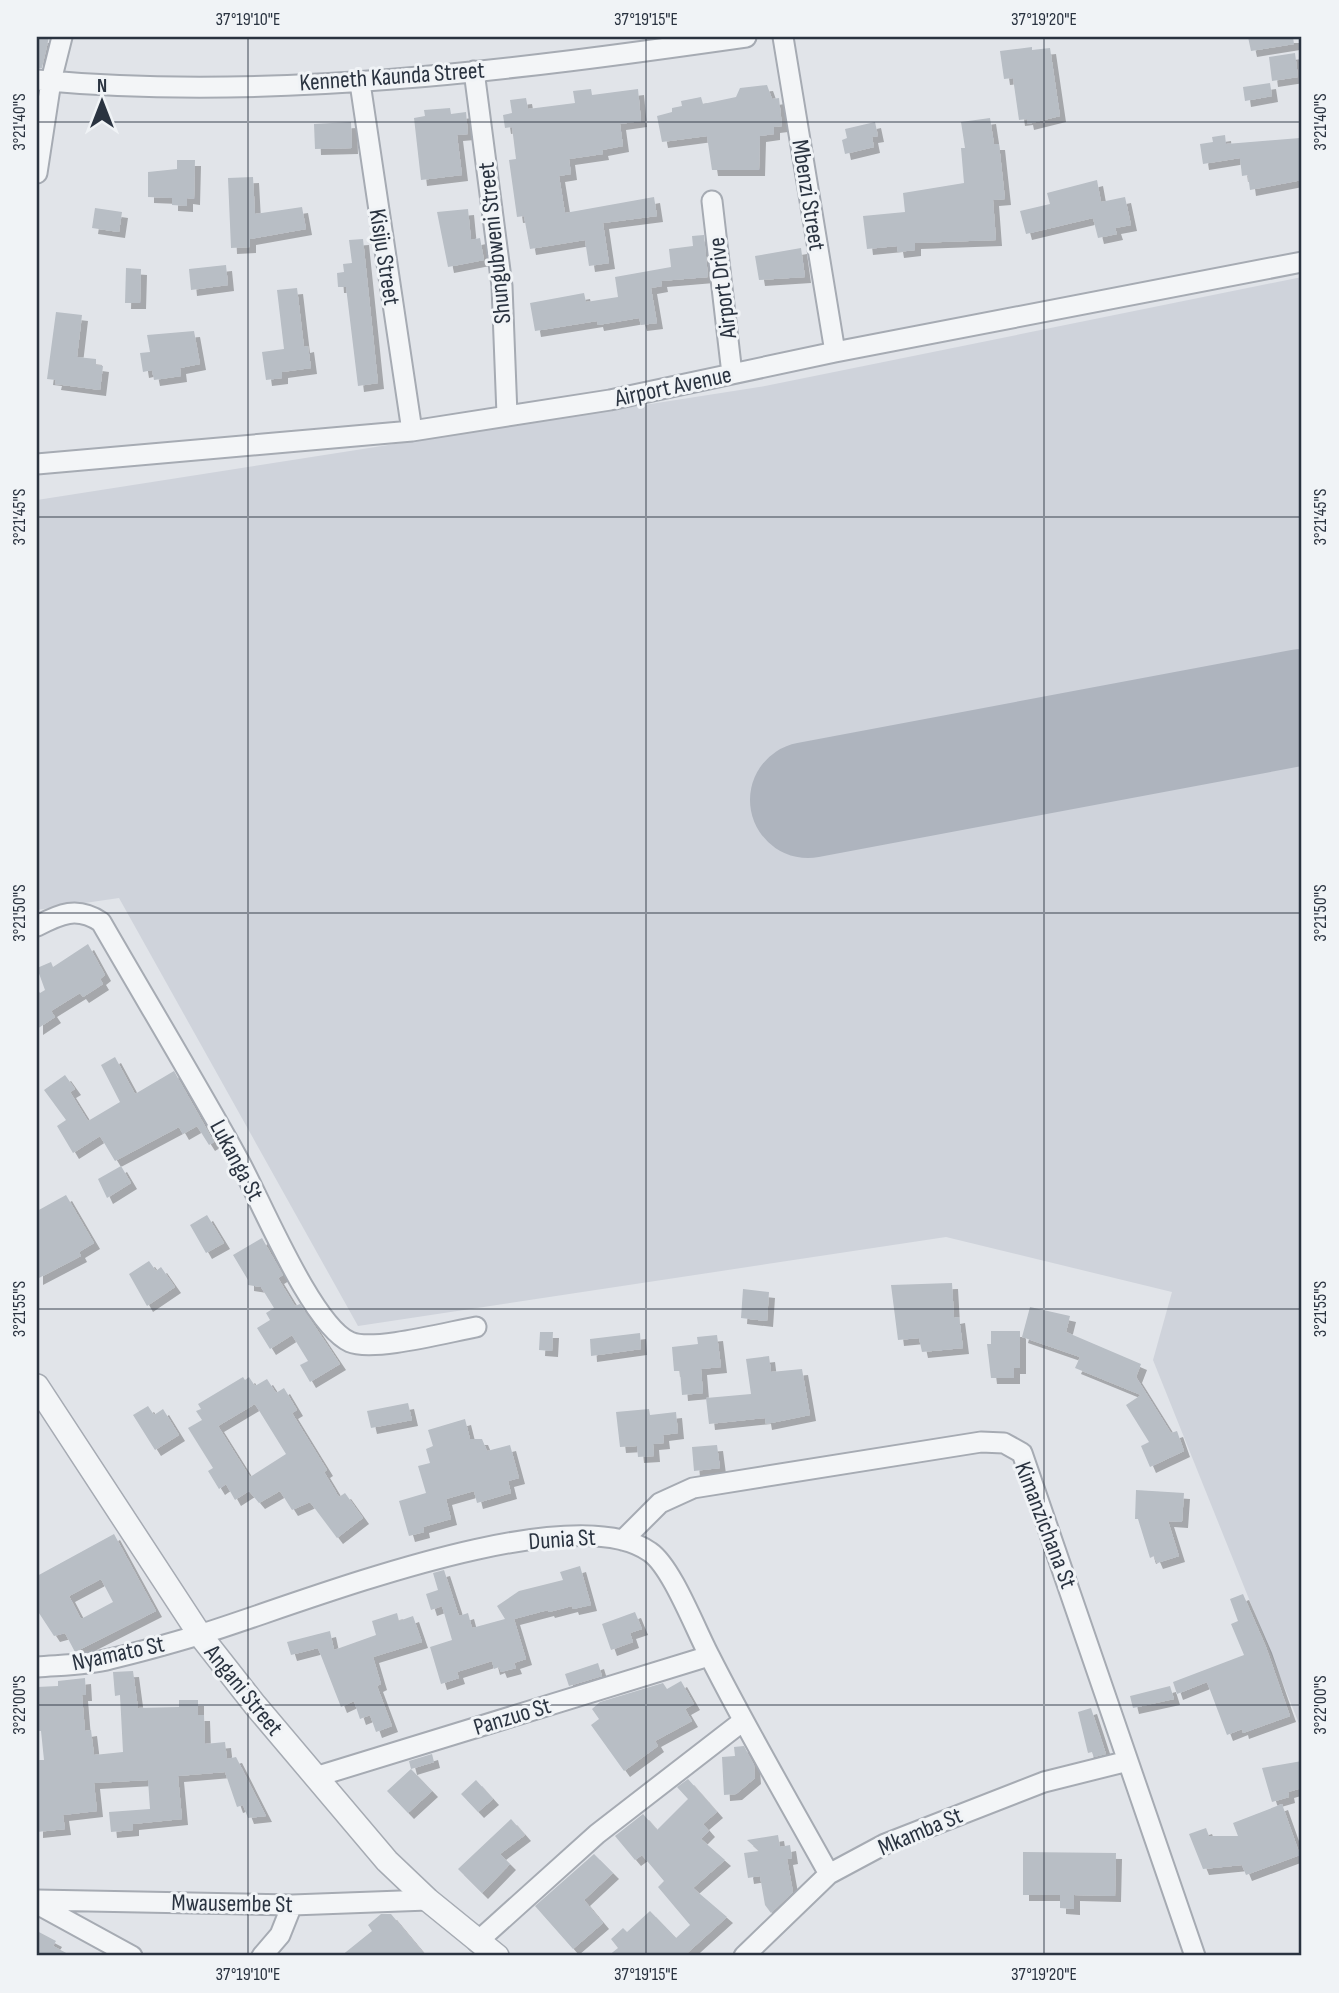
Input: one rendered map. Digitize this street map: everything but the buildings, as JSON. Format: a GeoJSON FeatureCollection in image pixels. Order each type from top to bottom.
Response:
{"type":"FeatureCollection","features":[{"type":"Feature","properties":{"kind":"street"},"geometry":{"type":"LineString","coordinates":[[37,173],[44,81],[62,37]]}},
{"type":"Feature","properties":{"kind":"street","name":"Kenneth Kaunda Street"},"geometry":{"type":"LineString","coordinates":[[44,81],[208,86],[360,83],[620,55],[746,37]]}},
{"type":"Feature","properties":{"kind":"street","name":"Mbenzi Street"},"geometry":{"type":"LineString","coordinates":[[783,37],[835,352]]}},
{"type":"Feature","properties":{"kind":"street","name":"Shungubweni Street"},"geometry":{"type":"LineString","coordinates":[[474,71],[502,286],[507,415]]}},
{"type":"Feature","properties":{"kind":"street","name":"Kisiju Street"},"geometry":{"type":"LineString","coordinates":[[360,83],[412,430]]}},
{"type":"Feature","properties":{"kind":"street","name":"Airport Drive"},"geometry":{"type":"LineString","coordinates":[[712,201],[732,374]]}},
{"type":"Feature","properties":{"kind":"street","name":"Airport Avenue"},"geometry":{"type":"LineString","coordinates":[[37,464],[412,430],[610,400],[835,352],[1302,262]]}},
{"type":"Feature","properties":{"kind":"street","name":"Lukanga St"},"geometry":{"type":"LineString","coordinates":[[37,926],[61,914],[78,912],[101,922],[239,1160],[304,1287],[334,1330],[349,1342],[370,1346],[476,1327]]}},
{"type":"Feature","properties":{"kind":"street","name":"Angani Street"},"geometry":{"type":"LineString","coordinates":[[37,1386],[43,1411],[200,1635],[387,1861],[428,1900],[496,1956]]}},
{"type":"Feature","properties":{"kind":"street","name":"Kimanzichana St"},"geometry":{"type":"LineString","coordinates":[[623,1540],[660,1503],[693,1488],[981,1442],[1004,1443],[1022,1453],[1195,1956]]}},
{"type":"Feature","properties":{"kind":"street","name":"Dunia St"},"geometry":{"type":"LineString","coordinates":[[200,1635],[422,1564],[471,1552],[597,1534],[623,1540],[651,1552],[672,1581],[743,1721],[829,1874]]}},
{"type":"Feature","properties":{"kind":"street","name":"Nyamato St"},"geometry":{"type":"LineString","coordinates":[[37,1667],[109,1660],[200,1635]]}},
{"type":"Feature","properties":{"kind":"street","name":"Panzuo St"},"geometry":{"type":"LineString","coordinates":[[315,1777],[709,1656]]}},
{"type":"Feature","properties":{"kind":"street"},"geometry":{"type":"LineString","coordinates":[[477,1942],[597,1834],[743,1721]]}},
{"type":"Feature","properties":{"kind":"street","name":"Mkamba St"},"geometry":{"type":"LineString","coordinates":[[755,1952],[829,1874],[885,1844],[1044,1782],[1128,1761]]}},
{"type":"Feature","properties":{"kind":"street","name":"Mwausembe St"},"geometry":{"type":"LineString","coordinates":[[37,1902],[292,1905],[428,1900]]}},
{"type":"Feature","properties":{"kind":"street"},"geometry":{"type":"LineString","coordinates":[[37,1902],[132,1956]]}},
{"type":"Feature","properties":{"kind":"street"},"geometry":{"type":"LineString","coordinates":[[262,1956],[280,1935],[292,1905]]}},
{"type":"Feature","properties":{"kind":"shaded area"},"geometry":{"type":"Polygon","coordinates":[[[1302,277],[1302,1731],[1153,1360],[1172,1292],[946,1237],[358,1326],[119,898],[37,910],[37,500],[765,386],[1302,277]]]}},
{"type":"Feature","properties":{"kind":"runway"},"geometry":{"type":"LineString","coordinates":[[808,800],[1302,707]]}}]}
